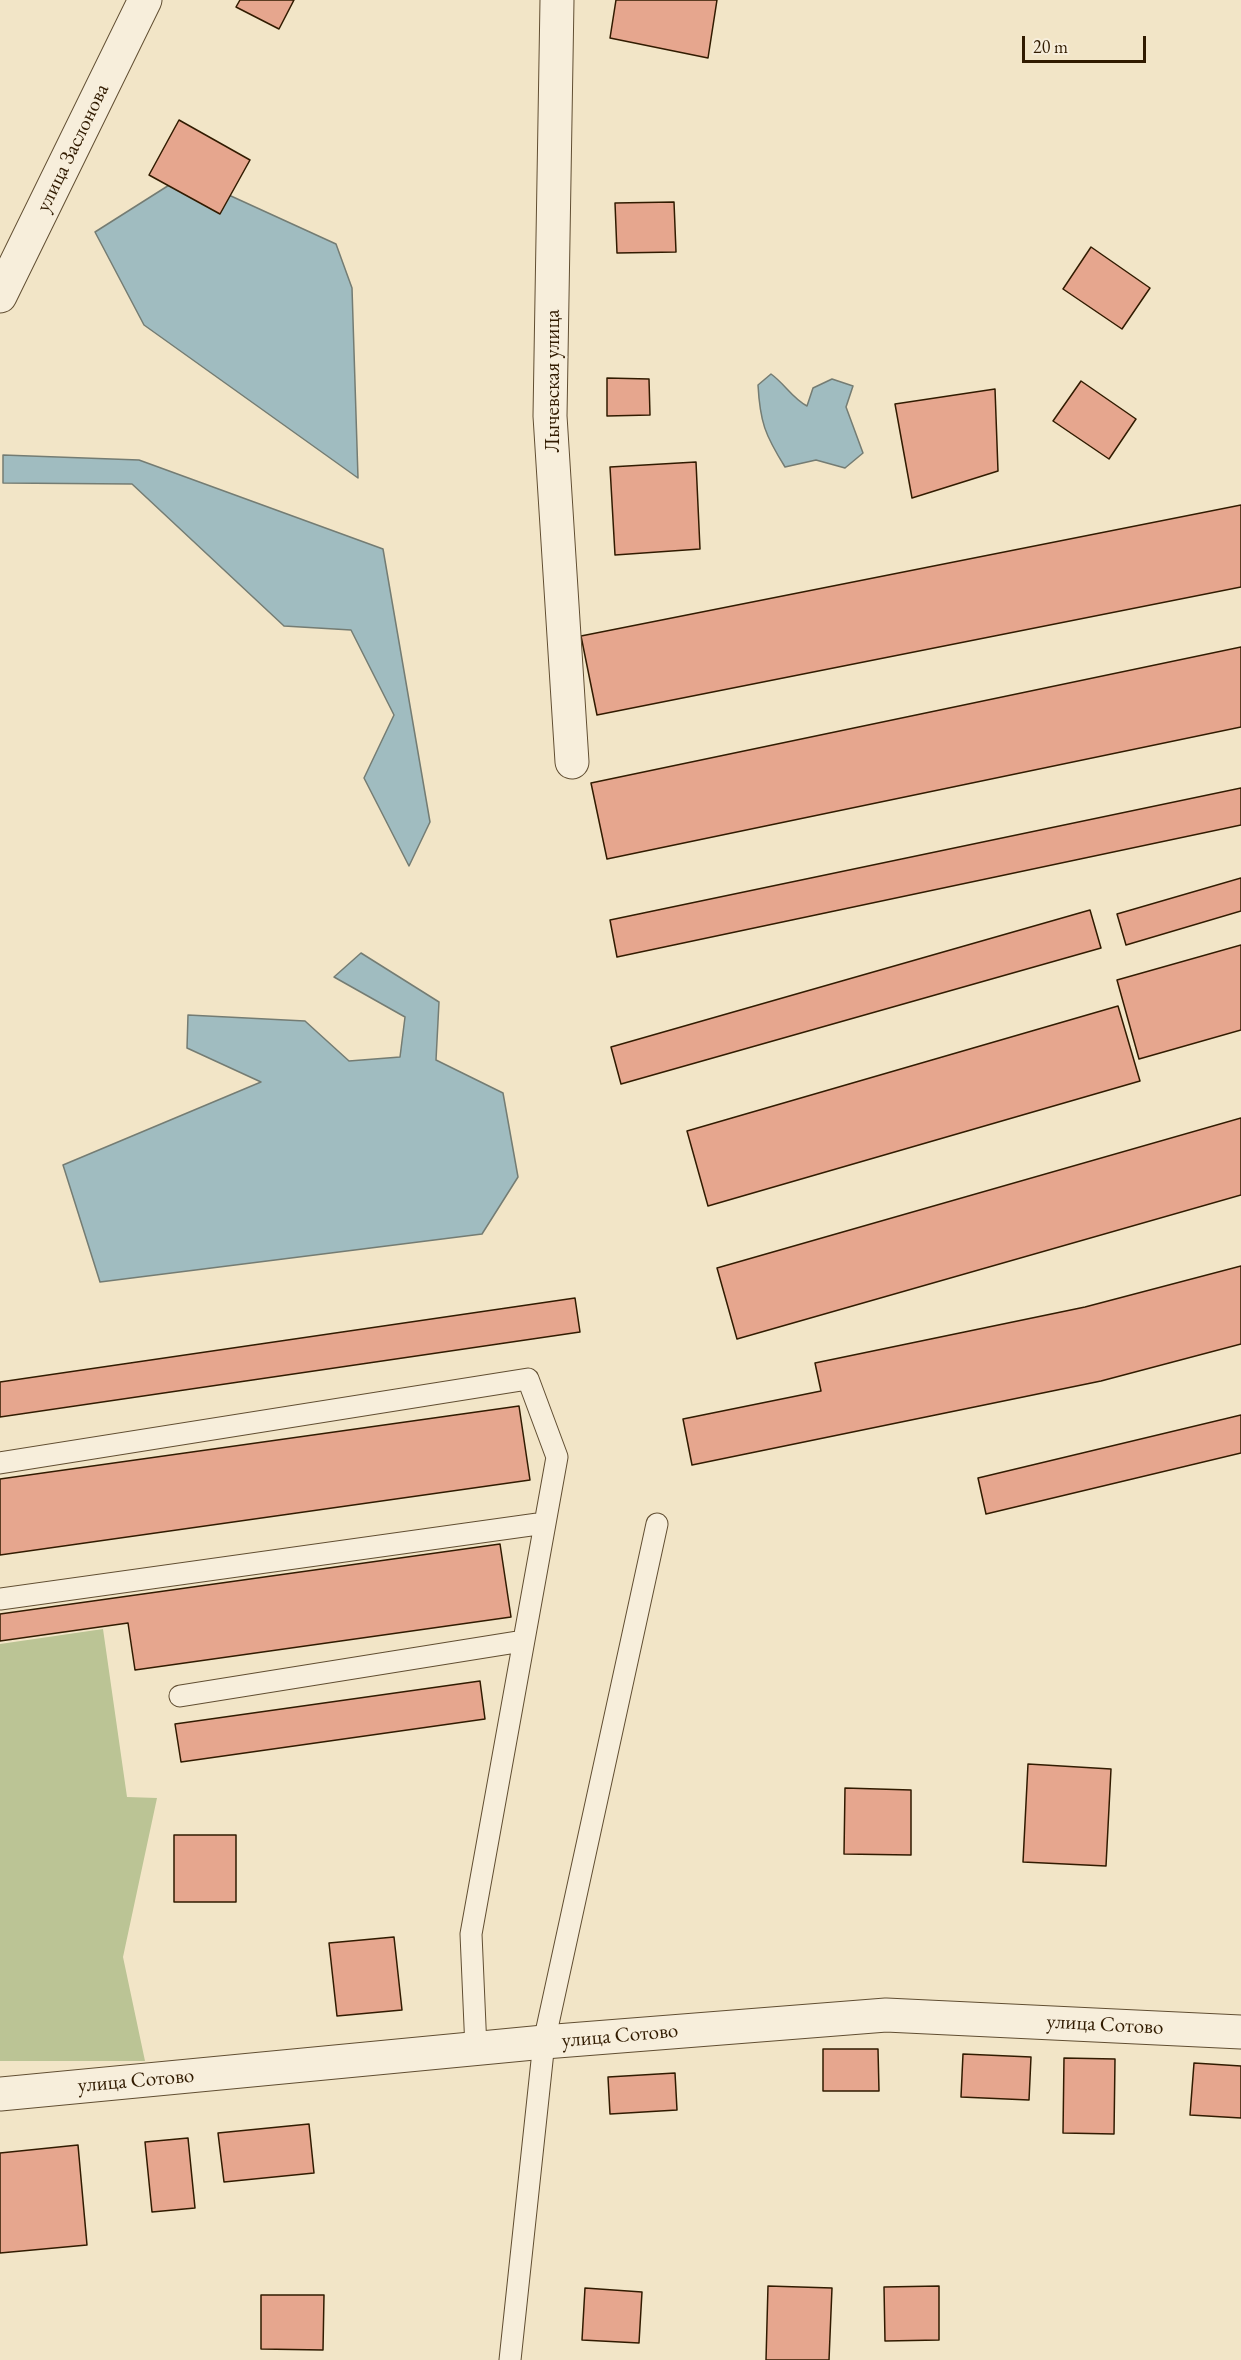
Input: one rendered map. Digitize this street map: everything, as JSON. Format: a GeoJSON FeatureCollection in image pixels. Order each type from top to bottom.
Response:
{"type":"FeatureCollection","features":[{"type":"Feature","properties":{"kind":"street","name":"улица Заслонова"},"geometry":{"type":"LineString","coordinates":[[0,296],[145,0]]}},
{"type":"Feature","properties":{"kind":"street","name":"Лычевская улица"},"geometry":{"type":"LineString","coordinates":[[557,0],[550,416],[572,762]]}},
{"type":"Feature","properties":{"kind":"street","name":"улица Сотово"},"geometry":{"type":"LineString","coordinates":[[0,2094],[544,2042],[886,2015],[1241,2032]]}},
{"type":"Feature","properties":{"kind":"lane"},"geometry":{"type":"LineString","coordinates":[[0,1463],[528,1379],[557,1457],[471,1934],[476,2049]]}},
{"type":"Feature","properties":{"kind":"lane"},"geometry":{"type":"LineString","coordinates":[[0,1599],[545,1523]]}},
{"type":"Feature","properties":{"kind":"lane"},"geometry":{"type":"LineString","coordinates":[[510,2360],[544,2042],[657,1524]]}},
{"type":"Feature","properties":{"kind":"lane"},"geometry":{"type":"LineString","coordinates":[[180,1696],[524,1641]]}},
{"type":"Feature","properties":{"kind":"green space"},"geometry":{"type":"Polygon","coordinates":[[[103,1629],[127,1797],[157,1798],[123,1957],[145,2061],[0,2061],[0,1644],[103,1629]]]}},
{"type":"Feature","properties":{"kind":"water"},"geometry":{"type":"Polygon","coordinates":[[[185,175],[336,244],[352,288],[358,478],[144,325],[95,232],[185,175]]]}},
{"type":"Feature","properties":{"kind":"water"},"geometry":{"type":"Polygon","coordinates":[[[771,374],[807,406],[813,388],[832,379],[853,386],[846,407],[863,453],[845,468],[816,460],[785,467],[768,437],[760,409],[758,385],[771,374]]]}},
{"type":"Feature","properties":{"kind":"water"},"geometry":{"type":"Polygon","coordinates":[[[3,455],[139,460],[383,549],[430,822],[409,866],[364,778],[394,715],[351,630],[284,626],[132,484],[3,483],[3,455]]]}},
{"type":"Feature","properties":{"kind":"water"},"geometry":{"type":"Polygon","coordinates":[[[361,953],[439,1002],[436,1060],[503,1093],[518,1177],[482,1234],[100,1282],[63,1165],[261,1082],[187,1048],[188,1015],[305,1021],[349,1061],[400,1057],[405,1017],[334,977],[361,953]]]}},
{"type":"Feature","properties":{"kind":"building"},"geometry":{"type":"Polygon","coordinates":[[[240,0],[294,0],[279,29],[236,7],[240,0]]]}},
{"type":"Feature","properties":{"kind":"building"},"geometry":{"type":"Polygon","coordinates":[[[616,0],[717,0],[708,58],[610,38],[616,0]]]}},
{"type":"Feature","properties":{"kind":"building"},"geometry":{"type":"Polygon","coordinates":[[[179,120],[250,160],[220,214],[149,175],[179,120]]]}},
{"type":"Feature","properties":{"kind":"building"},"geometry":{"type":"Polygon","coordinates":[[[674,202],[676,252],[617,253],[615,203],[674,202]]]}},
{"type":"Feature","properties":{"kind":"building"},"geometry":{"type":"Polygon","coordinates":[[[1091,247],[1150,288],[1122,329],[1063,289],[1091,247]]]}},
{"type":"Feature","properties":{"kind":"building"},"geometry":{"type":"Polygon","coordinates":[[[607,378],[649,379],[650,415],[607,416],[607,378]]]}},
{"type":"Feature","properties":{"kind":"building"},"geometry":{"type":"Polygon","coordinates":[[[1081,381],[1136,419],[1109,459],[1053,421],[1081,381]]]}},
{"type":"Feature","properties":{"kind":"building"},"geometry":{"type":"Polygon","coordinates":[[[995,389],[998,471],[912,498],[895,404],[995,389]]]}},
{"type":"Feature","properties":{"kind":"building"},"geometry":{"type":"Polygon","coordinates":[[[696,462],[700,549],[615,555],[610,467],[696,462]]]}},
{"type":"Feature","properties":{"kind":"building"},"geometry":{"type":"Polygon","coordinates":[[[1241,505],[1241,587],[597,715],[581,636],[1241,505]]]}},
{"type":"Feature","properties":{"kind":"building"},"geometry":{"type":"Polygon","coordinates":[[[1241,647],[1241,727],[607,859],[591,783],[1241,647]]]}},
{"type":"Feature","properties":{"kind":"building"},"geometry":{"type":"Polygon","coordinates":[[[1241,788],[1241,825],[617,957],[610,920],[1241,788]]]}},
{"type":"Feature","properties":{"kind":"building"},"geometry":{"type":"Polygon","coordinates":[[[1241,878],[1241,911],[1126,945],[1117,914],[1241,878]]]}},
{"type":"Feature","properties":{"kind":"building"},"geometry":{"type":"Polygon","coordinates":[[[1090,910],[1101,948],[621,1084],[611,1047],[1090,910]]]}},
{"type":"Feature","properties":{"kind":"building"},"geometry":{"type":"Polygon","coordinates":[[[1241,945],[1241,1030],[1139,1059],[1117,980],[1241,945]]]}},
{"type":"Feature","properties":{"kind":"building"},"geometry":{"type":"Polygon","coordinates":[[[1118,1006],[1140,1081],[708,1206],[687,1131],[1118,1006]]]}},
{"type":"Feature","properties":{"kind":"building"},"geometry":{"type":"Polygon","coordinates":[[[1241,1118],[1241,1195],[737,1339],[717,1268],[1241,1118]]]}},
{"type":"Feature","properties":{"kind":"building"},"geometry":{"type":"Polygon","coordinates":[[[1241,1266],[1241,1344],[1101,1381],[692,1465],[683,1419],[821,1391],[815,1363],[1085,1307],[1241,1266]]]}},
{"type":"Feature","properties":{"kind":"building"},"geometry":{"type":"Polygon","coordinates":[[[575,1298],[580,1332],[0,1417],[0,1382],[575,1298]]]}},
{"type":"Feature","properties":{"kind":"building"},"geometry":{"type":"Polygon","coordinates":[[[519,1406],[530,1480],[0,1555],[0,1479],[519,1406]]]}},
{"type":"Feature","properties":{"kind":"building"},"geometry":{"type":"Polygon","coordinates":[[[1241,1415],[1241,1453],[986,1514],[978,1478],[1241,1415]]]}},
{"type":"Feature","properties":{"kind":"building"},"geometry":{"type":"Polygon","coordinates":[[[500,1544],[511,1617],[135,1670],[128,1623],[0,1641],[0,1614],[500,1544]]]}},
{"type":"Feature","properties":{"kind":"building"},"geometry":{"type":"Polygon","coordinates":[[[480,1681],[485,1719],[181,1762],[175,1724],[480,1681]]]}},
{"type":"Feature","properties":{"kind":"building"},"geometry":{"type":"Polygon","coordinates":[[[1028,1764],[1111,1769],[1106,1866],[1023,1862],[1028,1764]]]}},
{"type":"Feature","properties":{"kind":"building"},"geometry":{"type":"Polygon","coordinates":[[[845,1788],[911,1790],[911,1855],[844,1854],[845,1788]]]}},
{"type":"Feature","properties":{"kind":"building"},"geometry":{"type":"Polygon","coordinates":[[[174,1835],[236,1835],[236,1902],[174,1902],[174,1835]]]}},
{"type":"Feature","properties":{"kind":"building"},"geometry":{"type":"Polygon","coordinates":[[[394,1937],[402,2010],[337,2016],[329,1943],[394,1937]]]}},
{"type":"Feature","properties":{"kind":"building"},"geometry":{"type":"Polygon","coordinates":[[[823,2049],[878,2049],[879,2091],[823,2091],[823,2049]]]}},
{"type":"Feature","properties":{"kind":"building"},"geometry":{"type":"Polygon","coordinates":[[[963,2054],[1031,2057],[1029,2100],[961,2097],[963,2054]]]}},
{"type":"Feature","properties":{"kind":"building"},"geometry":{"type":"Polygon","coordinates":[[[1064,2058],[1115,2059],[1114,2134],[1063,2133],[1064,2058]]]}},
{"type":"Feature","properties":{"kind":"building"},"geometry":{"type":"Polygon","coordinates":[[[1194,2063],[1241,2066],[1241,2118],[1190,2115],[1194,2063]]]}},
{"type":"Feature","properties":{"kind":"building"},"geometry":{"type":"Polygon","coordinates":[[[675,2073],[677,2110],[610,2114],[608,2077],[675,2073]]]}},
{"type":"Feature","properties":{"kind":"building"},"geometry":{"type":"Polygon","coordinates":[[[309,2124],[314,2173],[224,2182],[218,2133],[309,2124]]]}},
{"type":"Feature","properties":{"kind":"building"},"geometry":{"type":"Polygon","coordinates":[[[188,2138],[195,2208],[152,2212],[145,2142],[188,2138]]]}},
{"type":"Feature","properties":{"kind":"building"},"geometry":{"type":"Polygon","coordinates":[[[78,2145],[87,2245],[0,2253],[0,2153],[78,2145]]]}},
{"type":"Feature","properties":{"kind":"building"},"geometry":{"type":"Polygon","coordinates":[[[768,2286],[832,2288],[829,2360],[766,2360],[768,2286]]]}},
{"type":"Feature","properties":{"kind":"building"},"geometry":{"type":"Polygon","coordinates":[[[939,2286],[939,2340],[885,2341],[884,2287],[939,2286]]]}},
{"type":"Feature","properties":{"kind":"building"},"geometry":{"type":"Polygon","coordinates":[[[585,2288],[642,2292],[639,2343],[582,2340],[585,2288]]]}},
{"type":"Feature","properties":{"kind":"building"},"geometry":{"type":"Polygon","coordinates":[[[261,2295],[324,2295],[323,2350],[261,2349],[261,2295]]]}}]}
